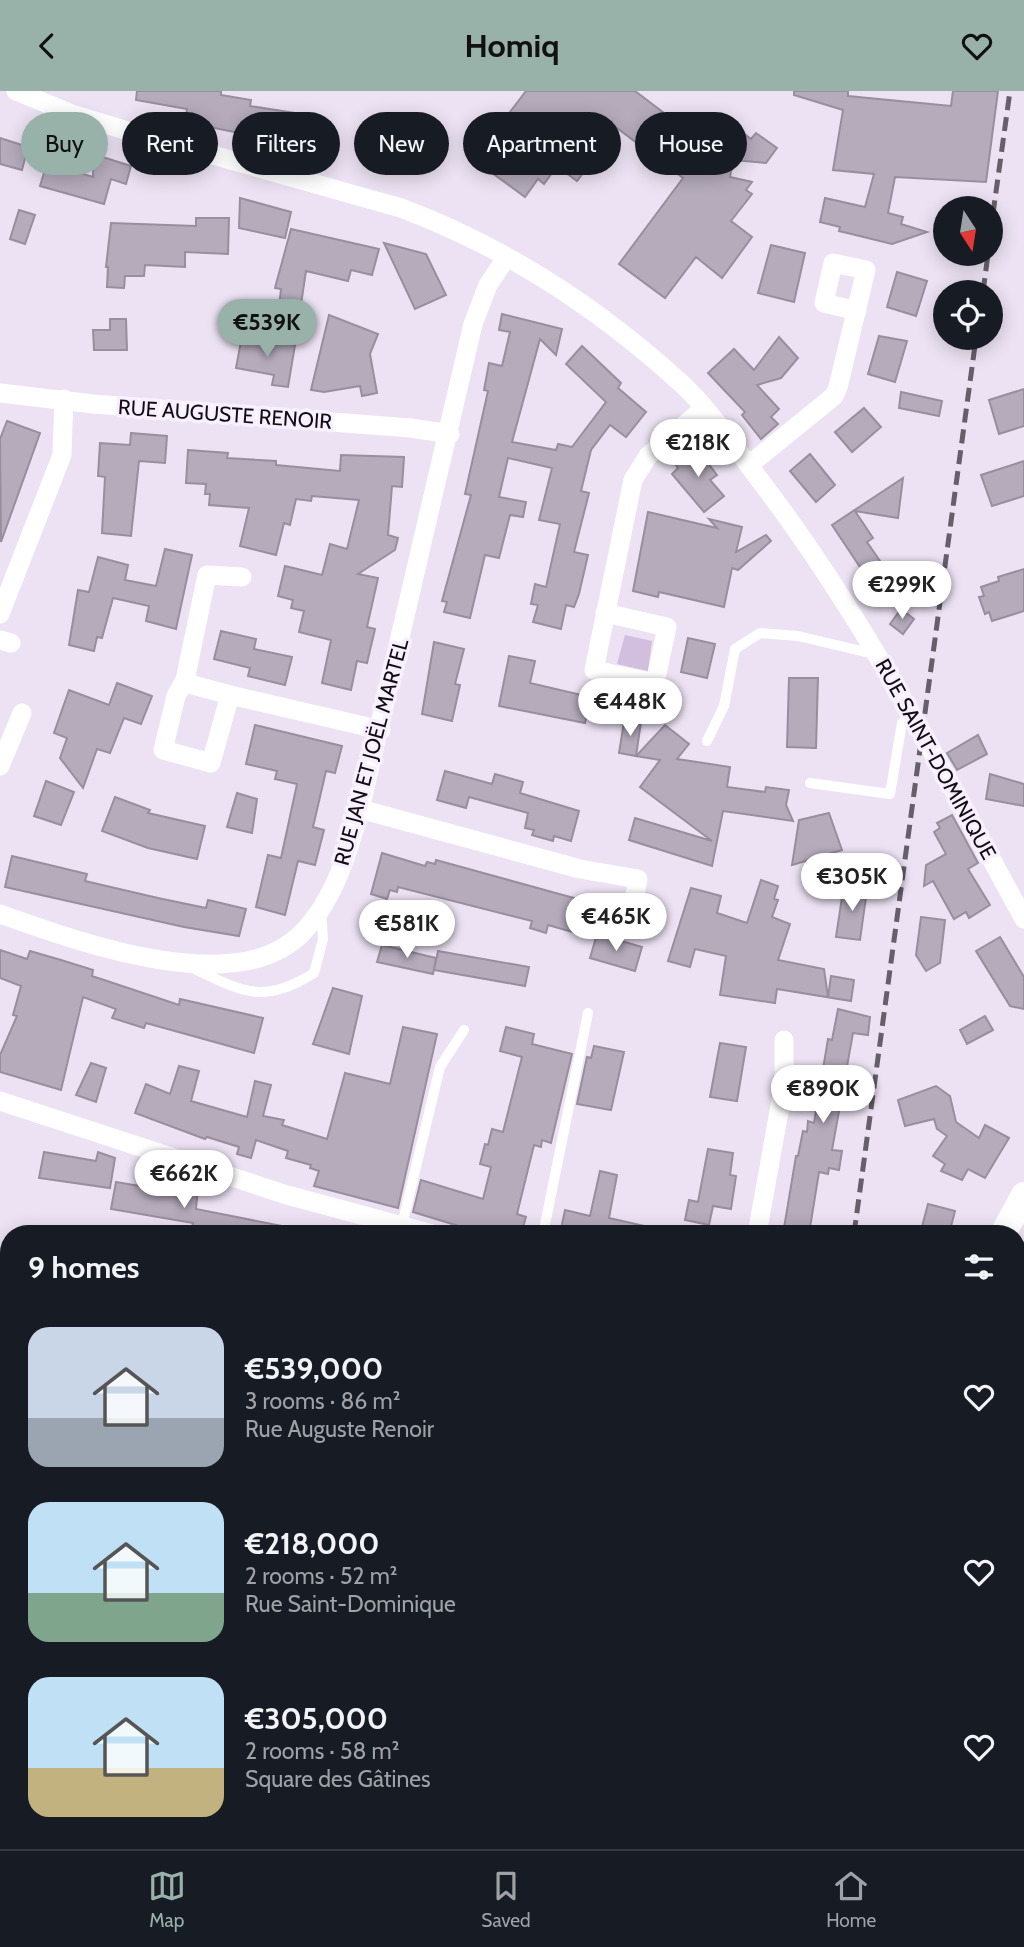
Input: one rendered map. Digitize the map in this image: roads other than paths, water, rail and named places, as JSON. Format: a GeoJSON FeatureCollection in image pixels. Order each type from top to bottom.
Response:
{"type":"FeatureCollection","features":[{"type":"Feature","properties":{"kind":"main road"},"geometry":{"type":"LineString","coordinates":[[1008,1225],[1024,1195]]}},
{"type":"Feature","properties":{"kind":"street","name":"RUE SAINT-DOMINIQUE"},"geometry":{"type":"LineString","coordinates":[[16,91],[117,128],[401,208],[478,240],[561,287],[684,385],[749,465],[813,551],[878,655],[1023,915]]}},
{"type":"Feature","properties":{"kind":"street","name":"RUE JAN ET JOËL MARTEL"},"geometry":{"type":"LineString","coordinates":[[0,914],[141,955],[215,964],[264,957],[285,948],[320,911],[337,878],[360,809],[381,730],[473,324],[488,285],[506,258]]}},
{"type":"Feature","properties":{"kind":"street"},"geometry":{"type":"LineString","coordinates":[[749,465],[834,396],[857,311]]}},
{"type":"Feature","properties":{"kind":"street","name":"RUE AUGUSTE RENOIR"},"geometry":{"type":"LineString","coordinates":[[0,393],[411,428],[450,434]]}},
{"type":"Feature","properties":{"kind":"street"},"geometry":{"type":"LineString","coordinates":[[0,614],[62,455],[64,399]]}},
{"type":"Feature","properties":{"kind":"street"},"geometry":{"type":"LineString","coordinates":[[605,613],[633,480],[648,456],[703,409]]}},
{"type":"Feature","properties":{"kind":"street"},"geometry":{"type":"LineString","coordinates":[[230,695],[211,763],[163,750],[176,696],[186,680],[207,575],[242,577]]}},
{"type":"Feature","properties":{"kind":"street"},"geometry":{"type":"LineString","coordinates":[[186,680],[192,685],[230,695],[381,730]]}},
{"type":"Feature","properties":{"kind":"street"},"geometry":{"type":"LineString","coordinates":[[0,766],[22,713]]}},
{"type":"Feature","properties":{"kind":"street"},"geometry":{"type":"LineString","coordinates":[[360,809],[580,869],[638,879],[633,905]]}},
{"type":"Feature","properties":{"kind":"street"},"geometry":{"type":"LineString","coordinates":[[759,1225],[783,1084],[784,1041]]}},
{"type":"Feature","properties":{"kind":"street"},"geometry":{"type":"LineString","coordinates":[[0,1101],[215,1173],[402,1225]]}},
{"type":"Feature","properties":{"kind":"lane"},"geometry":{"type":"LineString","coordinates":[[707,741],[724,706],[735,649],[760,633],[798,636],[878,655]]}},
{"type":"Feature","properties":{"kind":"lane"},"geometry":{"type":"LineString","coordinates":[[810,783],[890,794],[902,723],[912,714]]}},
{"type":"Feature","properties":{"kind":"lane"},"geometry":{"type":"LineString","coordinates":[[180,961],[225,983],[261,995],[290,988],[314,973],[323,939],[320,911]]}},
{"type":"Feature","properties":{"kind":"lane"},"geometry":{"type":"LineString","coordinates":[[545,1225],[587,1013]]}},
{"type":"Feature","properties":{"kind":"lane"},"geometry":{"type":"LineString","coordinates":[[402,1225],[440,1067],[464,1030]]}},
{"type":"Feature","properties":{"kind":"railway"},"geometry":{"type":"LineString","coordinates":[[995,196],[1010,91]]}},
{"type":"Feature","properties":{"kind":"railway"},"geometry":{"type":"LineString","coordinates":[[985,280],[986,266]]}},
{"type":"Feature","properties":{"kind":"railway"},"geometry":{"type":"LineString","coordinates":[[855,1225],[974,350]]}}]}
